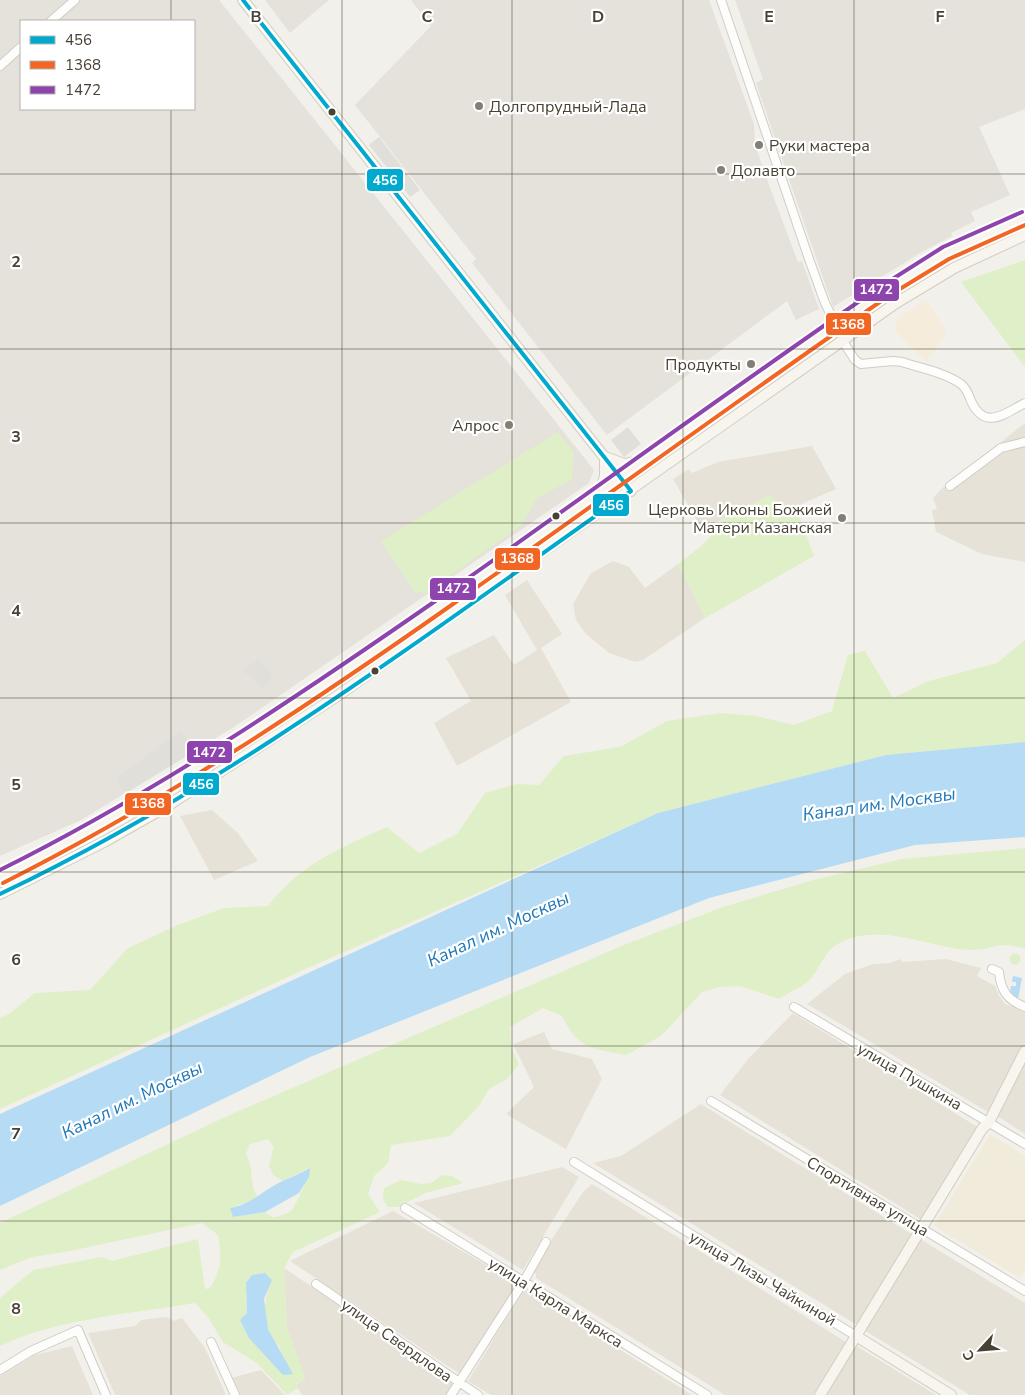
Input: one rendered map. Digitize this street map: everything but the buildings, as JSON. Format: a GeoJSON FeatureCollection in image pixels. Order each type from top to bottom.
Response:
{"type":"FeatureCollection","features":[{"type":"Feature","properties":{"kind":"main road"},"geometry":{"type":"LineString","coordinates":[[243,0],[631,491]]}},
{"type":"Feature","properties":{"kind":"main road"},"geometry":{"type":"LineString","coordinates":[[0,877],[121,815],[225,751],[325,686],[836,324],[931,262],[978,238],[1025,218]]}},
{"type":"Feature","properties":{"kind":"main road"},"geometry":{"type":"LineString","coordinates":[[0,894],[104,842],[193,790],[366,676],[631,491],[842,340],[931,281],[984,252],[1025,235]]}},
{"type":"Feature","properties":{"kind":"main road"},"geometry":{"type":"LineString","coordinates":[[605,457],[624,464],[648,459]]}},
{"type":"Feature","properties":{"kind":"main road"},"geometry":{"type":"LineString","coordinates":[[600,493],[605,476],[605,457]]}},
{"type":"Feature","properties":{"kind":"main road"},"geometry":{"type":"LineString","coordinates":[[820,1395],[982,1130],[989,1122],[1025,1051]]}},
{"type":"Feature","properties":{"kind":"main road","name":"улица Лизы Чайкиной"},"geometry":{"type":"LineString","coordinates":[[856,1336],[951,1395]]}},
{"type":"Feature","properties":{"kind":"street"},"geometry":{"type":"LineString","coordinates":[[52,20],[75,0]]}},
{"type":"Feature","properties":{"kind":"street"},"geometry":{"type":"LineString","coordinates":[[721,0],[808,259],[825,303],[836,324]]}},
{"type":"Feature","properties":{"kind":"street"},"geometry":{"type":"LineString","coordinates":[[0,66],[20,49]]}},
{"type":"Feature","properties":{"kind":"street"},"geometry":{"type":"LineString","coordinates":[[842,340],[855,360],[861,364],[884,361],[902,362],[960,383],[967,392],[976,411],[986,418],[994,418],[1025,403]]}},
{"type":"Feature","properties":{"kind":"street"},"geometry":{"type":"LineString","coordinates":[[950,486],[1001,448],[1025,442]]}},
{"type":"Feature","properties":{"kind":"street"},"geometry":{"type":"LineString","coordinates":[[992,969],[1000,972],[1002,989],[1007,997],[1025,1007]]}},
{"type":"Feature","properties":{"kind":"street","name":"улица Пушкина"},"geometry":{"type":"LineString","coordinates":[[794,1007],[1025,1144]]}},
{"type":"Feature","properties":{"kind":"street","name":"Спортивная улица"},"geometry":{"type":"LineString","coordinates":[[711,1101],[1025,1291]]}},
{"type":"Feature","properties":{"kind":"street","name":"улица Лизы Чайкиной"},"geometry":{"type":"LineString","coordinates":[[574,1162],[856,1336]]}},
{"type":"Feature","properties":{"kind":"street","name":"улица Карла Маркса"},"geometry":{"type":"LineString","coordinates":[[405,1208],[707,1395]]}},
{"type":"Feature","properties":{"kind":"street"},"geometry":{"type":"LineString","coordinates":[[451,1395],[524,1281],[546,1242]]}},
{"type":"Feature","properties":{"kind":"street","name":"улица Свердлова"},"geometry":{"type":"LineString","coordinates":[[316,1284],[478,1395]]}},
{"type":"Feature","properties":{"kind":"street"},"geometry":{"type":"LineString","coordinates":[[0,1370],[30,1352],[78,1330],[106,1395]]}},
{"type":"Feature","properties":{"kind":"street"},"geometry":{"type":"LineString","coordinates":[[211,1342],[235,1395]]}},
{"type":"Feature","properties":{"kind":"shaded area"},"geometry":{"type":"Polygon","coordinates":[[[0,0],[219,0],[594,470],[589,483],[234,727],[81,820],[0,856],[0,0]]]}},
{"type":"Feature","properties":{"kind":"shaded area"},"geometry":{"type":"Polygon","coordinates":[[[265,0],[329,0],[290,33],[265,0]]]}},
{"type":"Feature","properties":{"kind":"shaded area"},"geometry":{"type":"Polygon","coordinates":[[[411,0],[709,0],[754,124],[755,145],[772,193],[798,262],[802,261],[819,309],[796,320],[787,301],[607,435],[472,263],[476,259],[355,105],[431,26],[411,0]]]}},
{"type":"Feature","properties":{"kind":"shaded area"},"geometry":{"type":"Polygon","coordinates":[[[735,0],[1025,0],[1025,109],[979,127],[1010,195],[971,212],[975,221],[951,233],[952,236],[920,253],[833,307],[756,83],[763,79],[735,0]]]}},
{"type":"Feature","properties":{"kind":"shaded area"},"geometry":{"type":"Polygon","coordinates":[[[379,137],[420,190],[410,197],[369,145],[379,137]]]}},
{"type":"Feature","properties":{"kind":"shaded area"},"geometry":{"type":"Polygon","coordinates":[[[926,300],[947,332],[926,362],[894,330],[897,318],[926,300]]]}},
{"type":"Feature","properties":{"kind":"shaded area"},"geometry":{"type":"Polygon","coordinates":[[[1025,423],[1025,562],[982,554],[936,532],[932,510],[937,509],[933,498],[951,479],[954,480],[1025,423]]]}},
{"type":"Feature","properties":{"kind":"shaded area"},"geometry":{"type":"Polygon","coordinates":[[[628,427],[641,444],[624,457],[611,440],[628,427]]]}},
{"type":"Feature","properties":{"kind":"shaded area"},"geometry":{"type":"Polygon","coordinates":[[[812,446],[836,489],[783,512],[770,495],[713,524],[704,533],[673,479],[689,469],[692,473],[718,462],[812,446]]]}},
{"type":"Feature","properties":{"kind":"shaded area"},"geometry":{"type":"Polygon","coordinates":[[[613,561],[629,567],[645,588],[678,564],[705,618],[643,660],[635,662],[609,653],[585,633],[576,620],[573,604],[591,573],[613,561]]]}},
{"type":"Feature","properties":{"kind":"shaded area"},"geometry":{"type":"Polygon","coordinates":[[[527,580],[562,634],[541,648],[571,702],[457,766],[434,723],[471,701],[446,658],[494,635],[514,665],[537,650],[505,595],[527,580]]]}},
{"type":"Feature","properties":{"kind":"shaded area"},"geometry":{"type":"Polygon","coordinates":[[[258,660],[273,677],[263,688],[242,670],[258,660]]]}},
{"type":"Feature","properties":{"kind":"shaded area"},"geometry":{"type":"Polygon","coordinates":[[[181,731],[195,751],[128,792],[123,790],[116,778],[181,731]]]}},
{"type":"Feature","properties":{"kind":"shaded area"},"geometry":{"type":"Polygon","coordinates":[[[212,810],[238,833],[258,861],[214,880],[180,816],[212,810]]]}},
{"type":"Feature","properties":{"kind":"shaded area"},"geometry":{"type":"Polygon","coordinates":[[[901,959],[902,962],[946,959],[981,968],[977,976],[995,986],[1005,1004],[1025,1010],[1025,1044],[988,1112],[807,1004],[845,974],[873,964],[890,963],[901,959]]]}},
{"type":"Feature","properties":{"kind":"shaded area"},"geometry":{"type":"Polygon","coordinates":[[[793,1013],[979,1128],[922,1220],[720,1095],[748,1059],[793,1013]]]}},
{"type":"Feature","properties":{"kind":"shaded area"},"geometry":{"type":"Polygon","coordinates":[[[544,1032],[552,1049],[592,1059],[602,1079],[566,1149],[506,1114],[534,1087],[513,1044],[544,1032]]]}},
{"type":"Feature","properties":{"kind":"shaded area"},"geometry":{"type":"Polygon","coordinates":[[[1025,1061],[1025,1134],[997,1116],[1025,1061]]]}},
{"type":"Feature","properties":{"kind":"shaded area"},"geometry":{"type":"Polygon","coordinates":[[[701,1104],[913,1235],[857,1325],[593,1163],[621,1156],[701,1104]]]}},
{"type":"Feature","properties":{"kind":"shaded area"},"geometry":{"type":"Polygon","coordinates":[[[990,1134],[1025,1156],[1025,1270],[1020,1278],[934,1226],[990,1134]]]}},
{"type":"Feature","properties":{"kind":"shaded area"},"geometry":{"type":"Polygon","coordinates":[[[562,1167],[579,1177],[523,1270],[414,1203],[562,1167]]]}},
{"type":"Feature","properties":{"kind":"shaded area"},"geometry":{"type":"Polygon","coordinates":[[[592,1184],[846,1342],[813,1395],[725,1395],[536,1278],[536,1274],[532,1271],[583,1192],[592,1184]]]}},
{"type":"Feature","properties":{"kind":"shaded area"},"geometry":{"type":"Polygon","coordinates":[[[393,1211],[519,1284],[460,1374],[290,1261],[393,1211]]]}},
{"type":"Feature","properties":{"kind":"shaded area"},"geometry":{"type":"Polygon","coordinates":[[[920,1239],[1025,1303],[1025,1395],[970,1395],[864,1330],[920,1239]]]}},
{"type":"Feature","properties":{"kind":"shaded area"},"geometry":{"type":"Polygon","coordinates":[[[284,1268],[455,1383],[448,1395],[302,1395],[296,1385],[305,1378],[287,1328],[284,1268]]]}},
{"type":"Feature","properties":{"kind":"shaded area"},"geometry":{"type":"Polygon","coordinates":[[[524,1290],[692,1395],[491,1395],[468,1381],[524,1290]]]}},
{"type":"Feature","properties":{"kind":"shaded area"},"geometry":{"type":"Polygon","coordinates":[[[170,1318],[173,1321],[182,1318],[205,1348],[226,1395],[115,1395],[88,1333],[135,1326],[141,1320],[170,1318]]]}},
{"type":"Feature","properties":{"kind":"shaded area"},"geometry":{"type":"Polygon","coordinates":[[[855,1345],[936,1395],[825,1395],[855,1345]]]}},
{"type":"Feature","properties":{"kind":"shaded area"},"geometry":{"type":"Polygon","coordinates":[[[72,1346],[93,1395],[0,1395],[0,1376],[35,1355],[72,1346]]]}},
{"type":"Feature","properties":{"kind":"shaded area"},"geometry":{"type":"Polygon","coordinates":[[[261,1370],[285,1395],[238,1395],[231,1378],[261,1370]]]}},
{"type":"Feature","properties":{"kind":"green space"},"geometry":{"type":"Polygon","coordinates":[[[1025,260],[1025,367],[961,282],[1025,260]]]}},
{"type":"Feature","properties":{"kind":"green space"},"geometry":{"type":"Polygon","coordinates":[[[558,432],[574,452],[572,479],[536,499],[522,525],[425,593],[415,592],[381,541],[558,432]]]}},
{"type":"Feature","properties":{"kind":"green space"},"geometry":{"type":"Polygon","coordinates":[[[770,495],[783,512],[797,510],[814,556],[705,618],[678,564],[708,540],[720,521],[770,495]]]}},
{"type":"Feature","properties":{"kind":"green space"},"geometry":{"type":"Polygon","coordinates":[[[1025,640],[1025,742],[886,755],[658,813],[301,971],[0,1109],[0,1018],[9,1014],[35,993],[90,990],[128,948],[178,925],[224,908],[268,906],[280,891],[307,868],[353,842],[387,827],[419,853],[457,834],[485,793],[517,784],[539,785],[564,756],[620,747],[667,721],[721,713],[756,716],[794,725],[832,711],[848,655],[865,651],[893,698],[929,681],[997,663],[1025,640]]]}},
{"type":"Feature","properties":{"kind":"green space"},"geometry":{"type":"Polygon","coordinates":[[[1025,848],[1025,949],[1002,945],[969,950],[885,935],[868,935],[852,938],[832,948],[807,982],[779,999],[740,986],[720,987],[702,992],[661,1036],[626,1055],[587,1046],[574,1035],[562,1016],[543,1008],[510,1027],[511,1047],[519,1064],[507,1079],[489,1089],[479,1106],[450,1136],[391,1145],[388,1163],[374,1176],[368,1194],[380,1212],[293,1252],[284,1268],[287,1328],[305,1378],[296,1384],[298,1388],[287,1395],[257,1363],[223,1342],[208,1317],[195,1303],[71,1323],[47,1329],[0,1346],[0,1298],[33,1270],[102,1257],[112,1261],[198,1239],[205,1289],[210,1288],[217,1275],[220,1263],[220,1250],[218,1235],[202,1223],[70,1251],[32,1257],[0,1270],[0,1223],[234,1113],[624,945],[720,908],[813,880],[902,859],[1025,848]],[[268,1139],[250,1144],[246,1153],[249,1159],[253,1186],[258,1198],[230,1208],[233,1217],[265,1212],[273,1218],[286,1214],[292,1210],[300,1195],[309,1168],[283,1181],[273,1175],[269,1166],[274,1147],[268,1139]],[[269,1290],[246,1293],[247,1313],[241,1320],[283,1375],[280,1349],[273,1338],[266,1320],[265,1307],[269,1290]]]}},
{"type":"Feature","properties":{"kind":"green space"},"geometry":{"type":"Polygon","coordinates":[[[1015,953],[1021,959],[1015,965],[1009,959],[1015,953]]]}},
{"type":"Feature","properties":{"kind":"green space"},"geometry":{"type":"Polygon","coordinates":[[[442,1175],[452,1176],[463,1183],[425,1193],[398,1207],[388,1207],[383,1199],[384,1188],[401,1180],[421,1184],[431,1183],[442,1175]]]}},
{"type":"Feature","properties":{"kind":"water","name":"Канал им. Москвы"},"geometry":{"type":"Polygon","coordinates":[[[1025,742],[1025,837],[915,845],[709,898],[310,1057],[0,1206],[0,1114],[658,813],[886,755],[1025,742]]]}},
{"type":"Feature","properties":{"kind":"water"},"geometry":{"type":"Polygon","coordinates":[[[1013,976],[1022,978],[1018,999],[1010,994],[1011,986],[1016,986],[1016,982],[1012,982],[1013,976]]]}},
{"type":"Feature","properties":{"kind":"water"},"geometry":{"type":"Polygon","coordinates":[[[310,1168],[309,1177],[299,1193],[265,1212],[233,1217],[230,1208],[248,1202],[275,1185],[310,1168]]]}},
{"type":"Feature","properties":{"kind":"water"},"geometry":{"type":"Polygon","coordinates":[[[265,1273],[272,1280],[264,1299],[268,1329],[293,1374],[283,1375],[249,1338],[240,1320],[247,1313],[246,1283],[252,1275],[265,1273]]]}},
{"type":"Feature","properties":{"kind":"transit line","name":"456"},"geometry":{"type":"LineString","coordinates":[[0,894],[84,852],[165,806],[245,757],[401,653],[631,491],[243,0]]}},
{"type":"Feature","properties":{"kind":"transit line","name":"1472"},"geometry":{"type":"LineString","coordinates":[[0,870],[115,808],[227,741],[444,595],[883,285],[943,247],[1022,212]]}},
{"type":"Feature","properties":{"kind":"transit line","name":"1368"},"geometry":{"type":"LineString","coordinates":[[3,883],[120,820],[289,716],[453,604],[890,295],[949,259],[1025,225]]}},
{"type":"Feature","properties":{"kind":"place","name":"Долгопрудный-Лада"},"geometry":{"type":"Point","coordinates":[479,106]}},
{"type":"Feature","properties":{"kind":"place","name":"Руки мастера"},"geometry":{"type":"Point","coordinates":[759,145]}},
{"type":"Feature","properties":{"kind":"place","name":"Долавто"},"geometry":{"type":"Point","coordinates":[721,170]}},
{"type":"Feature","properties":{"kind":"place","name":"Продукты"},"geometry":{"type":"Point","coordinates":[751,364]}},
{"type":"Feature","properties":{"kind":"place","name":"Алрос"},"geometry":{"type":"Point","coordinates":[509,425]}},
{"type":"Feature","properties":{"kind":"place","name":"Церковь Иконы Божией Матери Казанская"},"geometry":{"type":"Point","coordinates":[842,518]}}]}
